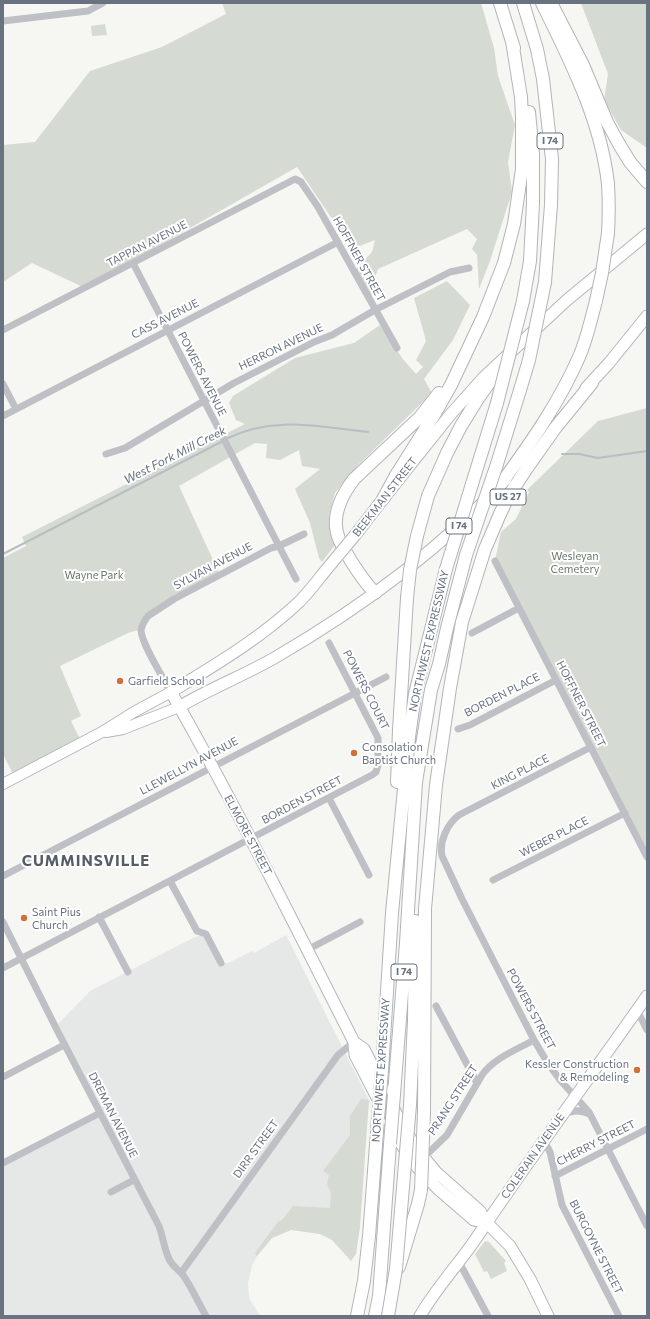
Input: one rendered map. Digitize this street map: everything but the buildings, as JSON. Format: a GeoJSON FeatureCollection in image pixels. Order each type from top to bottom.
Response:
{"type":"FeatureCollection","features":[{"type":"Feature","properties":{"kind":"highway","name":"NORTHWEST EXPRESSWAY"},"geometry":{"type":"LineString","coordinates":[[357,1316],[364,1281],[369,1236],[392,913],[415,694],[446,569],[497,403],[524,301],[530,261],[533,203],[533,154],[530,114],[512,41],[500,3]]}},
{"type":"Feature","properties":{"kind":"highway","name":"NORTHWEST EXPRESSWAY"},"geometry":{"type":"LineString","coordinates":[[376,1316],[406,943],[416,782],[431,690],[439,664],[466,555],[497,464],[529,360],[545,282],[551,205],[552,160],[543,79],[537,49],[522,3]]}},
{"type":"Feature","properties":{"kind":"highway"},"geometry":{"type":"LineString","coordinates":[[500,485],[530,444],[557,401],[580,356],[596,301],[608,233],[608,184],[596,128],[587,102],[542,3]]}},
{"type":"Feature","properties":{"kind":"highway"},"geometry":{"type":"LineString","coordinates":[[551,3],[616,139],[630,162],[647,182]]}},
{"type":"Feature","properties":{"kind":"highway"},"geometry":{"type":"LineString","coordinates":[[383,499],[451,385],[494,292],[504,263],[514,224],[522,169],[521,97],[512,41]]}},
{"type":"Feature","properties":{"kind":"highway"},"geometry":{"type":"LineString","coordinates":[[392,913],[398,730],[407,598],[416,536],[428,496],[461,426],[477,400],[514,348]]}},
{"type":"Feature","properties":{"kind":"highway"},"geometry":{"type":"LineString","coordinates":[[374,593],[358,572],[338,539],[336,530],[336,513],[340,502],[354,479],[420,417],[434,401],[459,366]]}},
{"type":"Feature","properties":{"kind":"highway","name":"US 27"},"geometry":{"type":"LineString","coordinates":[[466,632],[485,549],[508,497],[526,468],[556,427],[592,383]]}},
{"type":"Feature","properties":{"kind":"highway"},"geometry":{"type":"LineString","coordinates":[[384,1316],[418,1204],[420,1190],[424,1112],[426,909],[436,785],[450,688],[466,632]]}},
{"type":"Feature","properties":{"kind":"highway"},"geometry":{"type":"LineString","coordinates":[[388,1316],[396,1269],[410,1105],[414,1021],[415,897],[411,850]]}},
{"type":"Feature","properties":{"kind":"highway"},"geometry":{"type":"LineString","coordinates":[[411,1081],[425,968]]}},
{"type":"Feature","properties":{"kind":"main road","name":"BEEKMAN STREET"},"geometry":{"type":"LineString","coordinates":[[3,784],[102,732],[134,712],[171,692],[233,654],[277,621],[299,601],[331,564],[450,415],[484,377],[567,300],[647,234]]}},
{"type":"Feature","properties":{"kind":"main road","name":"BEEKMAN STREET"},"geometry":{"type":"LineString","coordinates":[[102,732],[123,729],[179,707],[192,699],[276,658],[321,630],[374,593],[444,540],[472,514],[527,457],[579,394],[592,383],[647,316]]}},
{"type":"Feature","properties":{"kind":"main road","name":"ELMORE STREET"},"geometry":{"type":"LineString","coordinates":[[171,692],[212,767],[354,1042],[355,1055],[400,1142],[415,1166],[437,1188],[474,1220],[486,1222]]}},
{"type":"Feature","properties":{"kind":"main road","name":"COLERAIN AVENUE"},"geometry":{"type":"LineString","coordinates":[[420,1316],[429,1301],[459,1262],[647,996]]}},
{"type":"Feature","properties":{"kind":"main road","name":"ELMORE STREET"},"geometry":{"type":"LineString","coordinates":[[354,1042],[364,1049],[407,1133],[424,1158],[441,1177],[480,1211],[486,1222],[510,1246],[536,1289],[548,1316]]}},
{"type":"Feature","properties":{"kind":"street"},"geometry":{"type":"LineString","coordinates":[[3,21],[88,11],[103,3]]}},
{"type":"Feature","properties":{"kind":"street","name":"TAPPAN AVENUE"},"geometry":{"type":"LineString","coordinates":[[3,330],[295,179],[301,182]]}},
{"type":"Feature","properties":{"kind":"street","name":"HOFFNER STREET"},"geometry":{"type":"LineString","coordinates":[[301,182],[318,207],[397,348]]}},
{"type":"Feature","properties":{"kind":"street","name":"CASS AVENUE"},"geometry":{"type":"LineString","coordinates":[[3,416],[338,242]]}},
{"type":"Feature","properties":{"kind":"street","name":"POWERS AVENUE"},"geometry":{"type":"LineString","coordinates":[[133,263],[296,579]]}},
{"type":"Feature","properties":{"kind":"street","name":"HERRON AVENUE"},"geometry":{"type":"LineString","coordinates":[[106,454],[126,448],[234,383],[314,342],[332,335],[375,310],[450,272],[469,268]]}},
{"type":"Feature","properties":{"kind":"street"},"geometry":{"type":"LineString","coordinates":[[3,384],[16,409]]}},
{"type":"Feature","properties":{"kind":"street","name":"SYLVAN AVENUE"},"geometry":{"type":"LineString","coordinates":[[141,629],[148,616],[174,599],[271,548],[279,546],[304,534]]}},
{"type":"Feature","properties":{"kind":"street","name":"HOFFNER STREET"},"geometry":{"type":"LineString","coordinates":[[495,561],[647,857]]}},
{"type":"Feature","properties":{"kind":"street"},"geometry":{"type":"LineString","coordinates":[[466,632],[519,608]]}},
{"type":"Feature","properties":{"kind":"street","name":"ELMORE STREET"},"geometry":{"type":"LineString","coordinates":[[141,629],[144,642],[171,692]]}},
{"type":"Feature","properties":{"kind":"street","name":"POWERS COURT"},"geometry":{"type":"LineString","coordinates":[[329,643],[378,738],[378,765],[376,772]]}},
{"type":"Feature","properties":{"kind":"street","name":"LLEWELLYN AVENUE"},"geometry":{"type":"LineString","coordinates":[[3,876],[386,677]]}},
{"type":"Feature","properties":{"kind":"street","name":"BORDEN PLACE"},"geometry":{"type":"LineString","coordinates":[[458,729],[470,725],[556,680]]}},
{"type":"Feature","properties":{"kind":"street","name":"KING PLACE"},"geometry":{"type":"LineString","coordinates":[[459,815],[591,748]]}},
{"type":"Feature","properties":{"kind":"street","name":"BORDEN STREET"},"geometry":{"type":"LineString","coordinates":[[3,968],[250,840],[376,772]]}},
{"type":"Feature","properties":{"kind":"street"},"geometry":{"type":"LineString","coordinates":[[329,798],[369,876]]}},
{"type":"Feature","properties":{"kind":"street","name":"WEBER PLACE"},"geometry":{"type":"LineString","coordinates":[[493,880],[624,813]]}},
{"type":"Feature","properties":{"kind":"street","name":"POWERS STREET"},"geometry":{"type":"LineString","coordinates":[[459,815],[453,820],[444,837],[440,850],[442,856],[462,899],[534,1040],[553,1071],[575,1097],[584,1105],[592,1118],[608,1150],[644,1211],[647,1226]]}},
{"type":"Feature","properties":{"kind":"street"},"geometry":{"type":"LineString","coordinates":[[170,881],[197,931],[206,934],[221,963]]}},
{"type":"Feature","properties":{"kind":"street"},"geometry":{"type":"LineString","coordinates":[[99,917],[128,972]]}},
{"type":"Feature","properties":{"kind":"street","name":"DREMAN AVENUE"},"geometry":{"type":"LineString","coordinates":[[3,922],[64,1045],[159,1226],[169,1260],[189,1284],[206,1316]]}},
{"type":"Feature","properties":{"kind":"street"},"geometry":{"type":"LineString","coordinates":[[307,950],[360,922]]}},
{"type":"Feature","properties":{"kind":"street"},"geometry":{"type":"LineString","coordinates":[[436,1006],[477,1083]]}},
{"type":"Feature","properties":{"kind":"street"},"geometry":{"type":"LineString","coordinates":[[637,1010],[647,1030]]}},
{"type":"Feature","properties":{"kind":"street","name":"PRANG STREET"},"geometry":{"type":"LineString","coordinates":[[415,1166],[447,1135],[477,1083],[493,1062],[534,1040]]}},
{"type":"Feature","properties":{"kind":"street","name":"DIRR STREET"},"geometry":{"type":"LineString","coordinates":[[181,1273],[338,1055],[354,1042]]}},
{"type":"Feature","properties":{"kind":"street"},"geometry":{"type":"LineString","coordinates":[[3,1077],[64,1045]]}},
{"type":"Feature","properties":{"kind":"street"},"geometry":{"type":"LineString","coordinates":[[561,1116],[572,1111],[580,1110],[592,1118]]}},
{"type":"Feature","properties":{"kind":"street"},"geometry":{"type":"LineString","coordinates":[[3,1163],[100,1113]]}},
{"type":"Feature","properties":{"kind":"street","name":"CHERRY STREET"},"geometry":{"type":"LineString","coordinates":[[555,1176],[647,1129]]}},
{"type":"Feature","properties":{"kind":"street","name":"BURGOYNE STREET"},"geometry":{"type":"LineString","coordinates":[[544,1141],[550,1152],[563,1208],[619,1316]]}},
{"type":"Feature","properties":{"kind":"street"},"geometry":{"type":"LineString","coordinates":[[111,1192],[134,1180]]}},
{"type":"Feature","properties":{"kind":"street"},"geometry":{"type":"LineString","coordinates":[[459,1262],[488,1316]]}},
{"type":"Feature","properties":{"kind":"shaded area"},"geometry":{"type":"Polygon","coordinates":[[[206,934],[221,963],[228,963],[252,951],[254,953],[286,935],[370,1102],[329,1238],[320,1234],[291,1230],[272,1238],[257,1256],[252,1266],[248,1283],[249,1298],[260,1316],[3,1316],[3,1163],[100,1113],[55,1027],[90,991],[193,938],[206,934]]]}},
{"type":"Feature","properties":{"kind":"green space"},"geometry":{"type":"Polygon","coordinates":[[[222,3],[481,3],[494,48],[498,76],[515,125],[508,162],[512,192],[490,261],[479,289],[477,255],[472,249],[477,239],[467,229],[378,269],[374,280],[377,292],[371,295],[356,269],[372,252],[375,240],[357,247],[343,235],[297,167],[85,288],[32,263],[3,282],[3,145],[35,142],[90,71],[162,47],[226,14],[222,3]]]}},
{"type":"Feature","properties":{"kind":"green space"},"geometry":{"type":"Polygon","coordinates":[[[581,3],[647,3],[647,148],[621,130],[604,100],[608,74],[581,3]]]}},
{"type":"Feature","properties":{"kind":"green space"},"geometry":{"type":"Polygon","coordinates":[[[105,24],[107,35],[92,36],[91,26],[105,24]]]}},
{"type":"Feature","properties":{"kind":"green space","name":"Wayne Park"},"geometry":{"type":"Polygon","coordinates":[[[447,281],[470,305],[453,340],[424,379],[432,393],[359,464],[335,493],[329,515],[335,545],[322,562],[319,558],[310,523],[295,489],[320,469],[302,466],[299,450],[280,460],[266,458],[267,444],[255,443],[179,486],[220,575],[148,616],[141,629],[128,633],[60,666],[81,716],[71,721],[82,743],[15,778],[3,754],[3,558],[26,546],[22,537],[245,424],[236,420],[229,403],[233,396],[295,358],[354,343],[380,325],[402,358],[416,374],[423,367],[416,360],[426,341],[414,298],[447,281]]]}},
{"type":"Feature","properties":{"kind":"green space","name":"Wesleyan Cemetery"},"geometry":{"type":"Polygon","coordinates":[[[647,408],[647,848],[643,850],[495,561],[501,532],[516,519],[529,492],[527,490],[598,421],[647,408]]]}},
{"type":"Feature","properties":{"kind":"green space"},"geometry":{"type":"Polygon","coordinates":[[[361,1099],[369,1100],[360,1227],[356,1254],[351,1261],[332,1240],[320,1234],[291,1230],[272,1238],[257,1256],[255,1253],[278,1222],[282,1220],[293,1206],[330,1208],[331,1193],[327,1184],[329,1175],[323,1171],[350,1135],[350,1116],[361,1099]]]}},
{"type":"Feature","properties":{"kind":"green space"},"geometry":{"type":"Polygon","coordinates":[[[485,1241],[489,1242],[506,1261],[504,1263],[507,1271],[491,1279],[487,1271],[484,1272],[475,1254],[485,1241]]]}},
{"type":"Feature","properties":{"kind":"waterway","name":"West Fork Mill Creek"},"geometry":{"type":"LineString","coordinates":[[226,439],[261,427],[279,425],[314,426],[368,432]]}},
{"type":"Feature","properties":{"kind":"waterway","name":"West Fork Mill Creek"},"geometry":{"type":"LineString","coordinates":[[3,554],[223,441]]}},
{"type":"Feature","properties":{"kind":"waterway","name":"West Fork Mill Creek"},"geometry":{"type":"LineString","coordinates":[[562,454],[579,454],[598,458],[647,451]]}},
{"type":"Feature","properties":{"kind":"place","name":"Garfield School"},"geometry":{"type":"Point","coordinates":[120,681]}},
{"type":"Feature","properties":{"kind":"place","name":"Consolation Baptist Church"},"geometry":{"type":"Point","coordinates":[354,753]}},
{"type":"Feature","properties":{"kind":"place","name":"Saint Pius Church"},"geometry":{"type":"Point","coordinates":[24,918]}},
{"type":"Feature","properties":{"kind":"place","name":"Kessler Construction & Remodeling"},"geometry":{"type":"Point","coordinates":[637,1070]}},
{"type":"Feature","properties":{"kind":"district","name":"CUMMINSVILLE"},"geometry":{"type":"Point","coordinates":[86,861]}}]}
